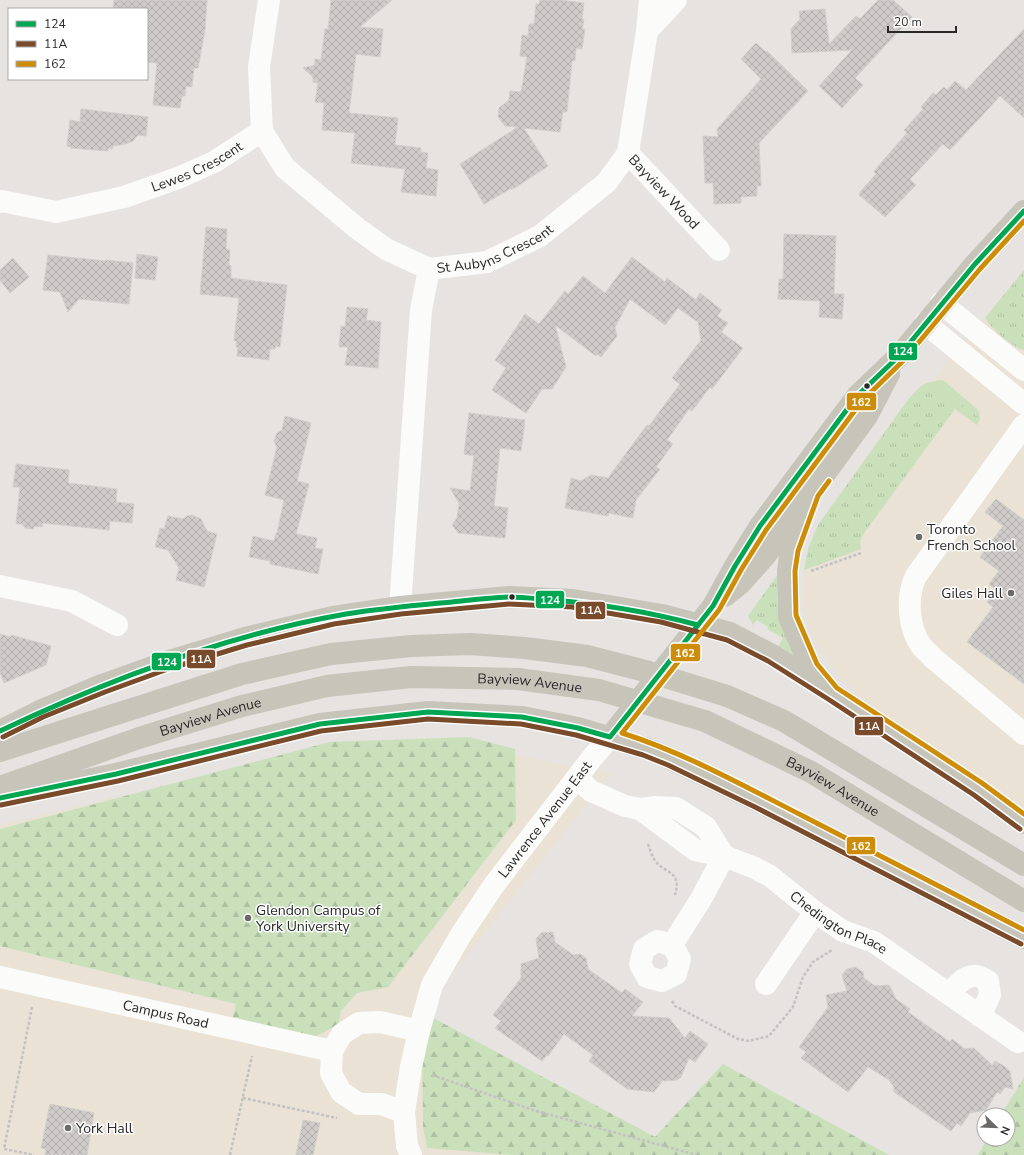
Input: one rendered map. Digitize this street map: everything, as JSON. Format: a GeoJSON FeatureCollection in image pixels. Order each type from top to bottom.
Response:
{"type":"FeatureCollection","features":[{"type":"Feature","properties":{"kind":"main road","name":"Lawrence Avenue East"},"geometry":{"type":"LineString","coordinates":[[610,738],[713,606],[735,566],[760,526],[857,396],[899,356],[941,303],[1024,211]]}},
{"type":"Feature","properties":{"kind":"main road","name":"Lawrence Avenue East"},"geometry":{"type":"LineString","coordinates":[[713,606],[740,584],[765,556],[812,494],[866,416],[899,356]]}},
{"type":"Feature","properties":{"kind":"main road"},"geometry":{"type":"LineString","coordinates":[[812,494],[791,549],[788,571],[789,617],[811,668],[832,693]]}},
{"type":"Feature","properties":{"kind":"main road"},"geometry":{"type":"LineString","coordinates":[[0,731],[40,711],[88,691],[166,662],[245,638],[332,617],[400,607],[509,597],[573,600],[662,615],[730,633],[772,655],[832,693],[978,789],[1024,823]]}},
{"type":"Feature","properties":{"kind":"main road"},"geometry":{"type":"LineString","coordinates":[[0,751],[242,674],[331,654],[411,646],[471,644],[525,648],[587,656],[650,672],[727,696],[784,721],[1024,865]]}},
{"type":"Feature","properties":{"kind":"main road","name":"Bayview Avenue"},"geometry":{"type":"LineString","coordinates":[[0,787],[154,734],[242,706],[328,686],[411,677],[518,679],[599,690],[705,721],[811,772],[1024,901]]}},
{"type":"Feature","properties":{"kind":"main road"},"geometry":{"type":"LineString","coordinates":[[0,798],[116,774],[320,724],[428,712],[522,717],[578,728],[644,748],[672,759],[765,804],[1024,938]]}},
{"type":"Feature","properties":{"kind":"street"},"geometry":{"type":"LineString","coordinates":[[262,130],[259,67],[269,0]]}},
{"type":"Feature","properties":{"kind":"street","name":"Bayview Wood"},"geometry":{"type":"LineString","coordinates":[[650,0],[647,31],[628,153],[719,250]]}},
{"type":"Feature","properties":{"kind":"street"},"geometry":{"type":"LineString","coordinates":[[647,31],[676,0]]}},
{"type":"Feature","properties":{"kind":"street","name":"Lewes Crescent"},"geometry":{"type":"LineString","coordinates":[[0,202],[2,201],[56,212],[124,197],[178,178],[214,162],[262,130]]}},
{"type":"Feature","properties":{"kind":"street","name":"St Aubyns Crescent"},"geometry":{"type":"LineString","coordinates":[[262,130],[285,168],[358,229],[386,249],[429,269],[487,262],[540,236],[606,183],[628,153]]}},
{"type":"Feature","properties":{"kind":"street"},"geometry":{"type":"LineString","coordinates":[[400,607],[421,310],[429,269]]}},
{"type":"Feature","properties":{"kind":"street"},"geometry":{"type":"LineString","coordinates":[[941,303],[1024,370]]}},
{"type":"Feature","properties":{"kind":"street"},"geometry":{"type":"LineString","coordinates":[[925,323],[1024,404]]}},
{"type":"Feature","properties":{"kind":"street"},"geometry":{"type":"LineString","coordinates":[[1024,425],[916,576],[912,583],[909,611],[915,632],[922,646],[933,658],[1024,734]]}},
{"type":"Feature","properties":{"kind":"street"},"geometry":{"type":"LineString","coordinates":[[0,586],[72,601],[117,625]]}},
{"type":"Feature","properties":{"kind":"street","name":"Lawrence Avenue East"},"geometry":{"type":"LineString","coordinates":[[419,1031],[432,985],[462,933],[494,885],[610,738]]}},
{"type":"Feature","properties":{"kind":"street","name":"Chedington Place"},"geometry":{"type":"LineString","coordinates":[[577,778],[591,790],[625,806],[640,809],[694,850],[724,856],[755,868],[770,876],[814,912],[844,931],[874,942],[1018,1042]]}},
{"type":"Feature","properties":{"kind":"street"},"geometry":{"type":"LineString","coordinates":[[672,945],[702,899],[724,856]]}},
{"type":"Feature","properties":{"kind":"street"},"geometry":{"type":"LineString","coordinates":[[766,984],[814,912]]}},
{"type":"Feature","properties":{"kind":"street"},"geometry":{"type":"LineString","coordinates":[[950,994],[961,981],[968,978],[976,976],[988,981],[990,995],[980,1016]]}},
{"type":"Feature","properties":{"kind":"street","name":"Campus Road"},"geometry":{"type":"LineString","coordinates":[[0,977],[332,1051]]}},
{"type":"Feature","properties":{"kind":"street"},"geometry":{"type":"LineString","coordinates":[[404,1112],[381,1104],[359,1104],[341,1092],[331,1073],[332,1051],[342,1034],[359,1023],[380,1022],[419,1031],[410,1067],[404,1112],[407,1146],[411,1155]]}},
{"type":"Feature","properties":{"kind":"path"},"geometry":{"type":"LineString","coordinates":[[807,572],[861,553]]}},
{"type":"Feature","properties":{"kind":"path"},"geometry":{"type":"LineString","coordinates":[[647,841],[657,863],[674,875],[676,893],[674,899]]}},
{"type":"Feature","properties":{"kind":"path"},"geometry":{"type":"LineString","coordinates":[[34,1155],[4,1149],[36,985]]}},
{"type":"Feature","properties":{"kind":"path"},"geometry":{"type":"LineString","coordinates":[[230,1155],[257,1034]]}},
{"type":"Feature","properties":{"kind":"path"},"geometry":{"type":"LineString","coordinates":[[410,1067],[536,1111],[697,1155]]}},
{"type":"Feature","properties":{"kind":"path"},"geometry":{"type":"LineString","coordinates":[[243,1098],[342,1119]]}},
{"type":"Feature","properties":{"kind":"shaded area","name":"Toronto French School"},"geometry":{"type":"Polygon","coordinates":[[[1024,270],[1024,809],[896,723],[862,698],[838,675],[820,651],[806,622],[802,599],[803,576],[808,549],[818,525],[907,401],[924,383],[931,382],[1024,270]]]}},
{"type":"Feature","properties":{"kind":"shaded area","name":"Glendon Campus of York University"},"geometry":{"type":"Polygon","coordinates":[[[467,746],[611,774],[422,1012],[655,1137],[723,1064],[889,1155],[0,1155],[0,825],[98,801],[300,756],[467,746]]]}},
{"type":"Feature","properties":{"kind":"green space"},"geometry":{"type":"Polygon","coordinates":[[[1024,270],[1024,350],[1013,345],[1002,337],[985,318],[1024,270]]]}},
{"type":"Feature","properties":{"kind":"green space"},"geometry":{"type":"Polygon","coordinates":[[[940,380],[944,381],[976,408],[979,412],[980,418],[931,382],[940,380]]]}},
{"type":"Feature","properties":{"kind":"green space"},"geometry":{"type":"Polygon","coordinates":[[[931,382],[980,418],[977,425],[955,409],[864,533],[860,541],[861,549],[804,570],[808,549],[818,525],[907,401],[920,387],[931,382]]]}},
{"type":"Feature","properties":{"kind":"green space"},"geometry":{"type":"Polygon","coordinates":[[[778,574],[777,598],[779,616],[798,659],[777,649],[783,638],[767,629],[768,627],[757,620],[753,625],[748,616],[778,574]]]}},
{"type":"Feature","properties":{"kind":"green space"},"geometry":{"type":"Polygon","coordinates":[[[469,737],[515,749],[516,820],[388,987],[357,993],[341,1011],[338,1025],[314,1037],[233,1017],[236,1004],[0,946],[0,829],[330,742],[469,737]]]}},
{"type":"Feature","properties":{"kind":"green space"},"geometry":{"type":"Polygon","coordinates":[[[422,1012],[655,1137],[723,1064],[889,1155],[512,1155],[427,1148],[423,1127],[422,1012]]]}},
{"type":"Feature","properties":{"kind":"green space"},"geometry":{"type":"Polygon","coordinates":[[[1024,1077],[1024,1155],[978,1155],[982,1147],[1016,1147],[1016,1107],[1006,1107],[1024,1077]]]}},
{"type":"Feature","properties":{"kind":"building"},"geometry":{"type":"Polygon","coordinates":[[[114,0],[207,0],[205,30],[198,68],[194,68],[192,87],[186,86],[185,96],[182,96],[180,108],[153,105],[157,63],[148,62],[148,8],[113,8],[114,0]]]}},
{"type":"Feature","properties":{"kind":"building"},"geometry":{"type":"Polygon","coordinates":[[[331,0],[392,0],[360,27],[383,29],[380,57],[356,54],[349,113],[398,118],[395,145],[421,148],[421,152],[428,153],[426,168],[438,170],[436,196],[401,192],[405,169],[351,163],[355,133],[322,130],[324,103],[315,102],[318,83],[313,82],[313,77],[303,68],[315,65],[315,59],[321,60],[325,29],[328,29],[331,0]]]}},
{"type":"Feature","properties":{"kind":"building"},"geometry":{"type":"Polygon","coordinates":[[[540,0],[560,0],[584,3],[582,19],[584,20],[582,29],[585,29],[582,49],[576,48],[575,61],[572,61],[567,112],[563,112],[560,132],[524,128],[548,166],[513,189],[510,189],[484,204],[460,164],[518,127],[505,126],[498,117],[499,108],[509,100],[510,91],[521,92],[527,57],[520,56],[522,35],[528,36],[529,24],[534,24],[536,4],[539,4],[540,0]]]}},
{"type":"Feature","properties":{"kind":"building"},"geometry":{"type":"Polygon","coordinates":[[[878,0],[893,0],[912,17],[855,78],[863,85],[842,108],[819,86],[852,50],[792,53],[791,29],[800,19],[799,11],[825,9],[829,44],[856,16],[860,19],[878,0]]]}},
{"type":"Feature","properties":{"kind":"building"},"geometry":{"type":"Polygon","coordinates":[[[1024,29],[1024,118],[1000,96],[950,150],[943,144],[910,179],[916,185],[885,217],[859,195],[876,174],[874,171],[907,133],[904,130],[923,109],[921,107],[933,93],[936,95],[944,87],[947,90],[955,81],[966,90],[1024,29]]]}},
{"type":"Feature","properties":{"kind":"building"},"geometry":{"type":"Polygon","coordinates":[[[756,43],[766,52],[767,51],[808,91],[759,143],[761,186],[757,186],[757,196],[741,197],[741,203],[714,204],[713,183],[705,183],[703,136],[718,137],[717,129],[761,79],[741,59],[756,43]]]}},
{"type":"Feature","properties":{"kind":"building"},"geometry":{"type":"Polygon","coordinates":[[[81,109],[148,117],[146,136],[138,135],[133,141],[126,144],[113,146],[112,149],[108,148],[108,151],[70,148],[71,147],[67,146],[70,120],[80,122],[81,109]]]}},
{"type":"Feature","properties":{"kind":"building"},"geometry":{"type":"Polygon","coordinates":[[[206,227],[227,229],[226,249],[230,250],[229,265],[231,266],[231,278],[287,285],[280,347],[276,346],[275,349],[270,349],[269,360],[237,356],[237,341],[234,341],[239,298],[200,294],[206,227]]]}},
{"type":"Feature","properties":{"kind":"building"},"geometry":{"type":"Polygon","coordinates":[[[784,234],[836,236],[834,294],[844,294],[842,319],[819,317],[820,301],[778,299],[779,279],[783,279],[784,234]]]}},
{"type":"Feature","properties":{"kind":"building"},"geometry":{"type":"Polygon","coordinates":[[[137,254],[158,257],[155,280],[135,278],[137,254]]]}},
{"type":"Feature","properties":{"kind":"building"},"geometry":{"type":"Polygon","coordinates":[[[48,255],[133,263],[129,304],[79,299],[68,312],[60,292],[43,290],[48,255]]]}},
{"type":"Feature","properties":{"kind":"building"},"geometry":{"type":"Polygon","coordinates":[[[632,257],[665,282],[667,278],[696,300],[700,293],[722,310],[717,316],[728,323],[721,332],[743,348],[712,389],[710,387],[692,411],[689,409],[667,440],[673,444],[656,467],[660,469],[636,500],[633,518],[609,513],[608,516],[565,508],[571,478],[581,481],[591,475],[608,478],[647,425],[649,426],[680,384],[672,378],[701,340],[698,322],[678,308],[665,325],[630,299],[615,327],[617,336],[601,357],[597,354],[596,356],[555,325],[566,367],[552,389],[542,389],[526,413],[492,390],[506,368],[495,360],[525,314],[539,324],[565,291],[568,294],[583,276],[605,293],[632,257]]]}},
{"type":"Feature","properties":{"kind":"building"},"geometry":{"type":"Polygon","coordinates":[[[13,258],[29,277],[10,293],[0,280],[0,270],[13,258]]]}},
{"type":"Feature","properties":{"kind":"building"},"geometry":{"type":"Polygon","coordinates":[[[347,307],[368,309],[366,320],[381,322],[378,368],[345,365],[348,347],[339,347],[341,326],[345,327],[347,307]]]}},
{"type":"Feature","properties":{"kind":"building"},"geometry":{"type":"Polygon","coordinates":[[[469,413],[525,420],[521,451],[500,448],[494,506],[508,508],[505,538],[458,533],[452,525],[457,518],[459,503],[450,488],[470,491],[474,456],[464,454],[469,413]]]}},
{"type":"Feature","properties":{"kind":"building"},"geometry":{"type":"Polygon","coordinates":[[[285,416],[311,423],[297,481],[309,484],[296,534],[317,538],[315,548],[323,549],[318,574],[270,564],[270,561],[249,557],[253,536],[274,541],[277,533],[284,500],[265,495],[277,447],[274,441],[277,433],[282,430],[285,416]]]}},
{"type":"Feature","properties":{"kind":"building"},"geometry":{"type":"Polygon","coordinates":[[[16,464],[69,470],[68,483],[117,489],[116,502],[134,504],[132,523],[110,521],[109,530],[43,523],[42,527],[35,526],[33,529],[25,528],[22,524],[16,524],[20,487],[13,487],[16,464]]]}},
{"type":"Feature","properties":{"kind":"building","name":"Giles Hall"},"geometry":{"type":"Polygon","coordinates":[[[996,499],[1024,520],[1024,684],[967,642],[993,607],[987,602],[996,590],[989,584],[999,571],[980,557],[1003,526],[985,512],[996,499]]]}},
{"type":"Feature","properties":{"kind":"building"},"geometry":{"type":"Polygon","coordinates":[[[192,515],[201,519],[207,531],[217,534],[204,587],[176,580],[179,568],[168,550],[155,547],[160,528],[164,529],[168,516],[183,519],[192,515]]]}},
{"type":"Feature","properties":{"kind":"building"},"geometry":{"type":"Polygon","coordinates":[[[0,634],[11,637],[11,635],[51,646],[46,665],[4,683],[0,672],[0,634]]]}},
{"type":"Feature","properties":{"kind":"building"},"geometry":{"type":"Polygon","coordinates":[[[553,932],[555,942],[573,955],[580,954],[586,958],[588,969],[622,993],[625,989],[643,1002],[632,1016],[669,1018],[685,1038],[690,1031],[708,1044],[695,1062],[689,1058],[681,1077],[677,1080],[663,1080],[654,1092],[627,1089],[589,1061],[593,1055],[564,1034],[548,1056],[547,1055],[542,1061],[495,1028],[501,1021],[493,1015],[521,978],[521,964],[539,958],[536,939],[541,933],[553,932]]]}},
{"type":"Feature","properties":{"kind":"building"},"geometry":{"type":"Polygon","coordinates":[[[855,967],[863,972],[864,978],[875,986],[889,985],[896,999],[910,1009],[908,1012],[950,1042],[952,1039],[965,1049],[974,1048],[992,1065],[995,1061],[1004,1066],[1010,1071],[1013,1089],[1005,1087],[1000,1094],[997,1092],[988,1107],[976,1107],[976,1112],[970,1113],[961,1126],[957,1123],[951,1131],[894,1092],[894,1087],[889,1080],[868,1067],[848,1092],[801,1058],[806,1052],[799,1047],[828,1007],[826,995],[847,991],[842,975],[847,969],[855,967]]]}},
{"type":"Feature","properties":{"kind":"building","name":"York Hall"},"geometry":{"type":"Polygon","coordinates":[[[50,1104],[94,1113],[87,1155],[45,1155],[46,1149],[41,1148],[50,1104]]]}},
{"type":"Feature","properties":{"kind":"building"},"geometry":{"type":"Polygon","coordinates":[[[303,1120],[320,1123],[313,1155],[296,1155],[303,1120]]]}},
{"type":"Feature","properties":{"kind":"transit line","name":"124"},"geometry":{"type":"LineString","coordinates":[[0,798],[116,774],[320,724],[428,712],[522,717],[578,728],[610,737],[713,606],[735,566],[760,526],[857,396],[899,356],[975,264],[1024,211]]}},
{"type":"Feature","properties":{"kind":"transit line","name":"162"},"geometry":{"type":"LineString","coordinates":[[1024,221],[980,269],[904,360],[862,401],[766,530],[741,570],[719,610],[622,733],[669,750],[759,793],[1024,930]]}},
{"type":"Feature","properties":{"kind":"transit line","name":"162"},"geometry":{"type":"LineString","coordinates":[[829,481],[818,496],[798,551],[795,571],[796,615],[817,664],[837,688],[982,783],[1024,814]]}},
{"type":"Feature","properties":{"kind":"transit line","name":"124"},"geometry":{"type":"LineString","coordinates":[[0,731],[84,694],[169,661],[257,634],[301,623],[358,612],[404,606],[516,597],[620,608],[698,625]]}},
{"type":"Feature","properties":{"kind":"transit line","name":"11A"},"geometry":{"type":"LineString","coordinates":[[3,737],[43,717],[168,669],[247,645],[334,624],[401,614],[509,604],[572,607],[661,622],[727,640],[768,661],[828,699],[974,795],[1020,829]]}},
{"type":"Feature","properties":{"kind":"transit line","name":"11A"},"geometry":{"type":"LineString","coordinates":[[1,805],[118,781],[321,731],[428,719],[521,724],[576,735],[643,755],[668,765],[755,807],[1021,944]]}},
{"type":"Feature","properties":{"kind":"place","name":"Toronto French School"},"geometry":{"type":"Point","coordinates":[919,537]}},
{"type":"Feature","properties":{"kind":"place","name":"Giles Hall"},"geometry":{"type":"Point","coordinates":[1011,593]}},
{"type":"Feature","properties":{"kind":"place","name":"Glendon Campus of York University"},"geometry":{"type":"Point","coordinates":[248,918]}},
{"type":"Feature","properties":{"kind":"place","name":"York Hall"},"geometry":{"type":"Point","coordinates":[68,1128]}}]}
